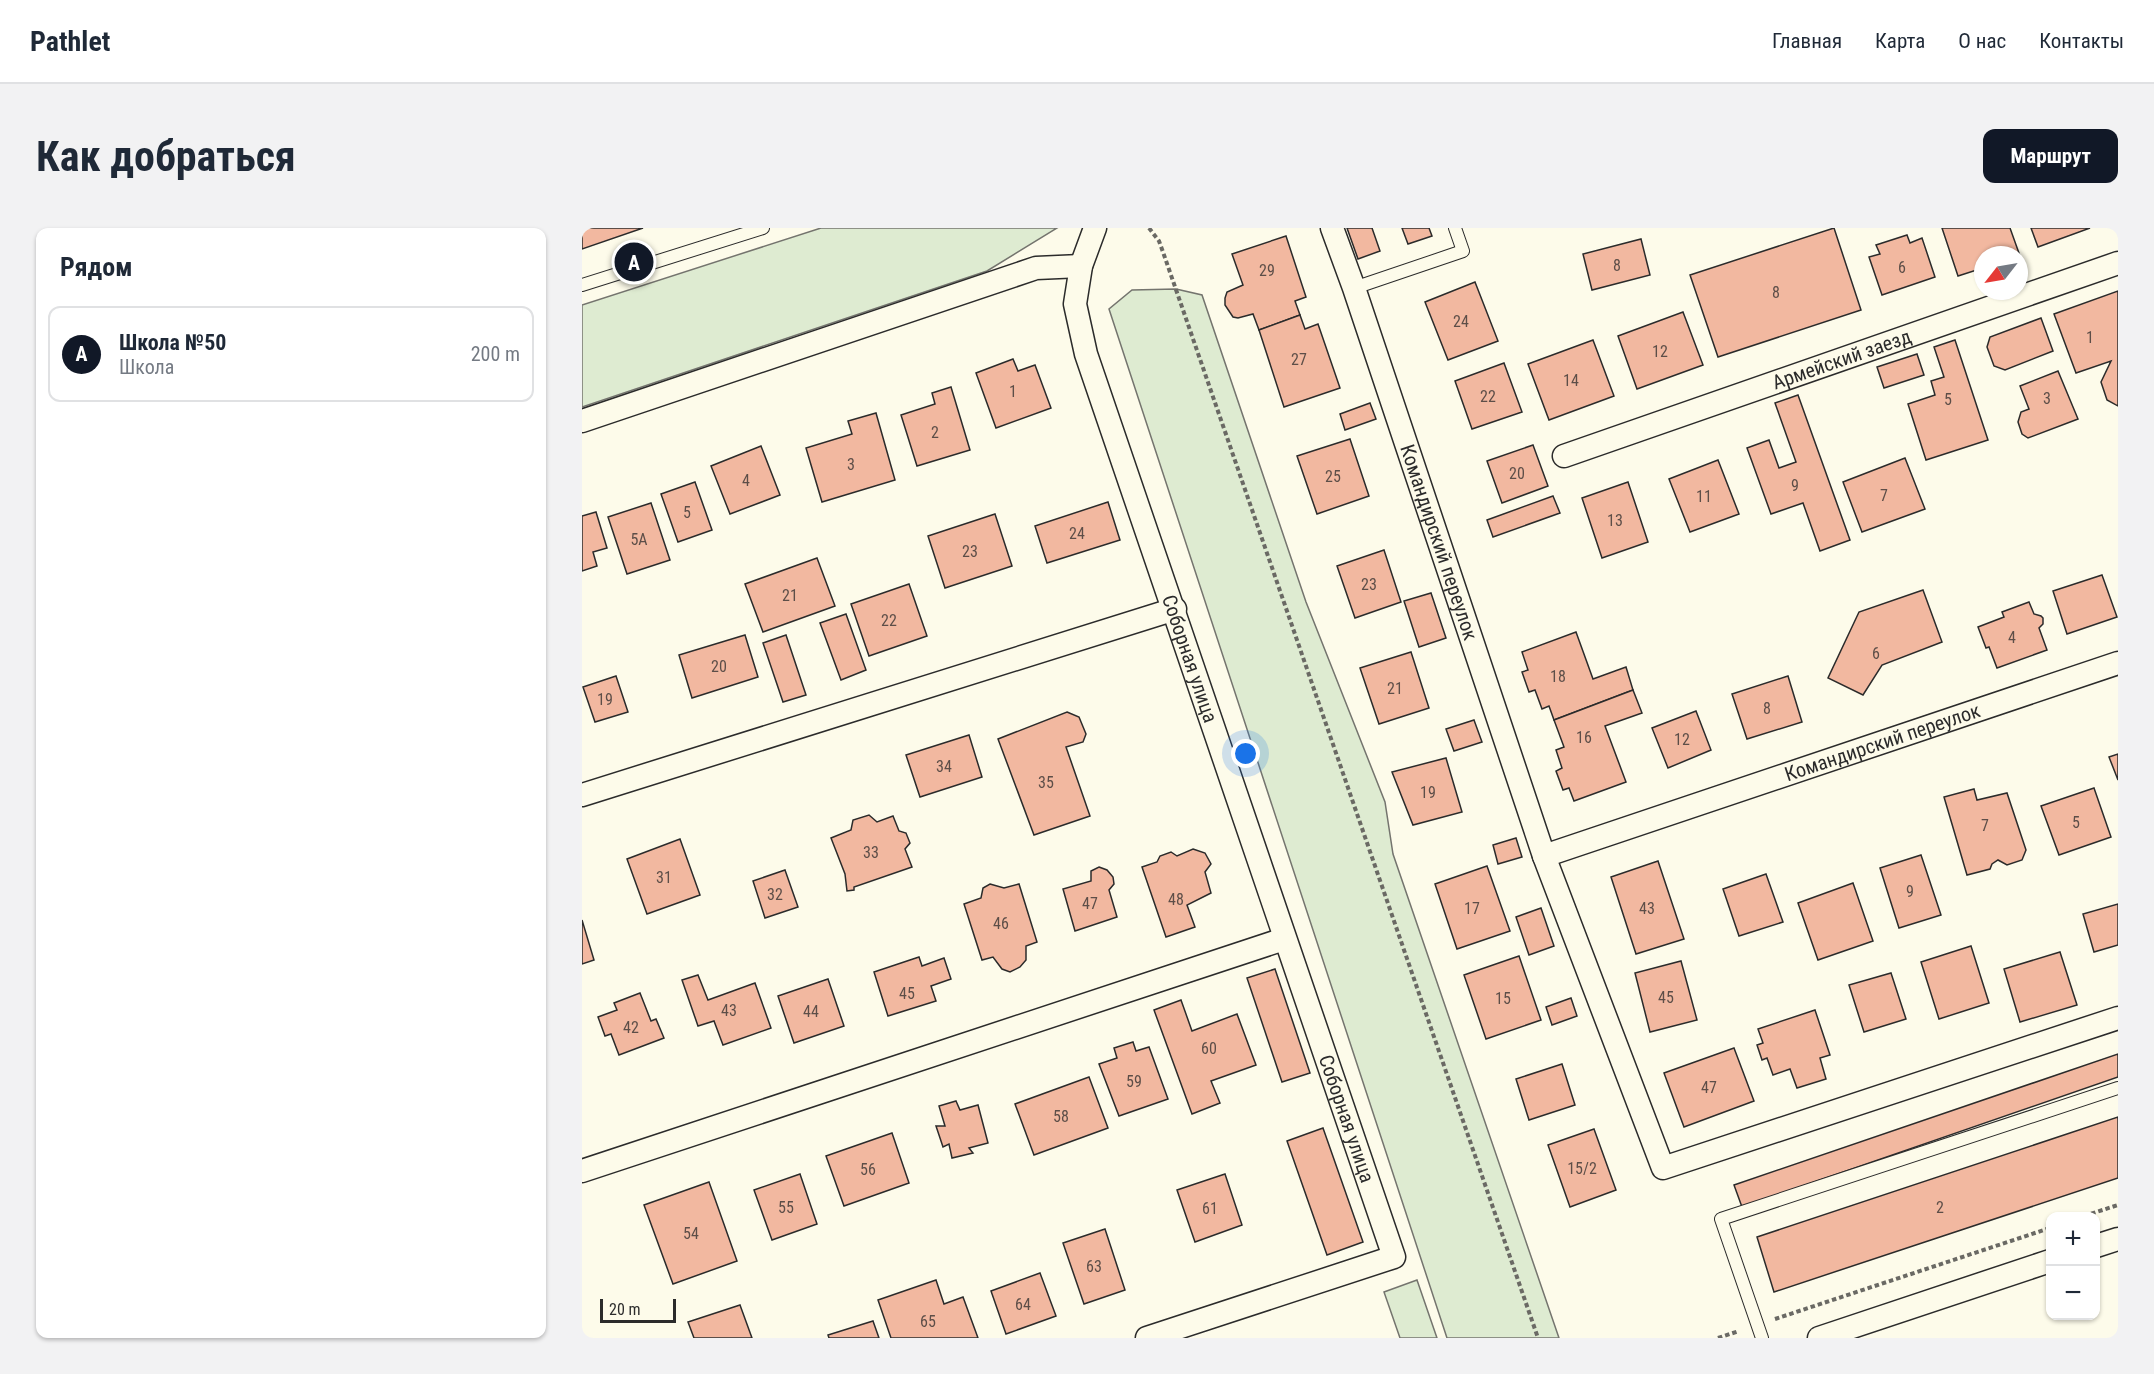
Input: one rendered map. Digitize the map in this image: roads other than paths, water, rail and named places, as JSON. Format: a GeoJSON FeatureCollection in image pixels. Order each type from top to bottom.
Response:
{"type":"FeatureCollection","features":[{"type":"Feature","properties":{"kind":"street","name":"Соборная улица"},"geometry":{"type":"LineString","coordinates":[[1095,228],[1082,266],[1075,304],[1086,354],[1175,609],[1284,939],[1394,1257],[1147,1338]]}},
{"type":"Feature","properties":{"kind":"street","name":"Командирский переулок"},"geometry":{"type":"LineString","coordinates":[[1332,228],[1544,856],[1663,1168],[2118,1018]]}},
{"type":"Feature","properties":{"kind":"street","name":"Армейский заезд"},"geometry":{"type":"LineString","coordinates":[[1564,456],[2118,263]]}},
{"type":"Feature","properties":{"kind":"street"},"geometry":{"type":"LineString","coordinates":[[582,421],[1036,268],[1082,266]]}},
{"type":"Feature","properties":{"kind":"street"},"geometry":{"type":"LineString","coordinates":[[582,795],[1175,609]]}},
{"type":"Feature","properties":{"kind":"street","name":"Командирский переулок"},"geometry":{"type":"LineString","coordinates":[[1544,856],[2118,663]]}},
{"type":"Feature","properties":{"kind":"street"},"geometry":{"type":"LineString","coordinates":[[582,1170],[1284,939]]}},
{"type":"Feature","properties":{"kind":"street"},"geometry":{"type":"LineString","coordinates":[[2100,1245],[2118,1239]]}},
{"type":"Feature","properties":{"kind":"street"},"geometry":{"type":"LineString","coordinates":[[1819,1338],[2046,1262]]}},
{"type":"Feature","properties":{"kind":"lane"},"geometry":{"type":"LineString","coordinates":[[582,285],[763,228]]}},
{"type":"Feature","properties":{"kind":"lane"},"geometry":{"type":"LineString","coordinates":[[1354,288],[1463,251],[1455,228]]}},
{"type":"Feature","properties":{"kind":"lane"},"geometry":{"type":"LineString","coordinates":[[1762,1338],[1721,1219],[2118,1088]]}},
{"type":"Feature","properties":{"kind":"place","name":"Школа №50"},"geometry":{"type":"Point","coordinates":[634,262]}}]}
